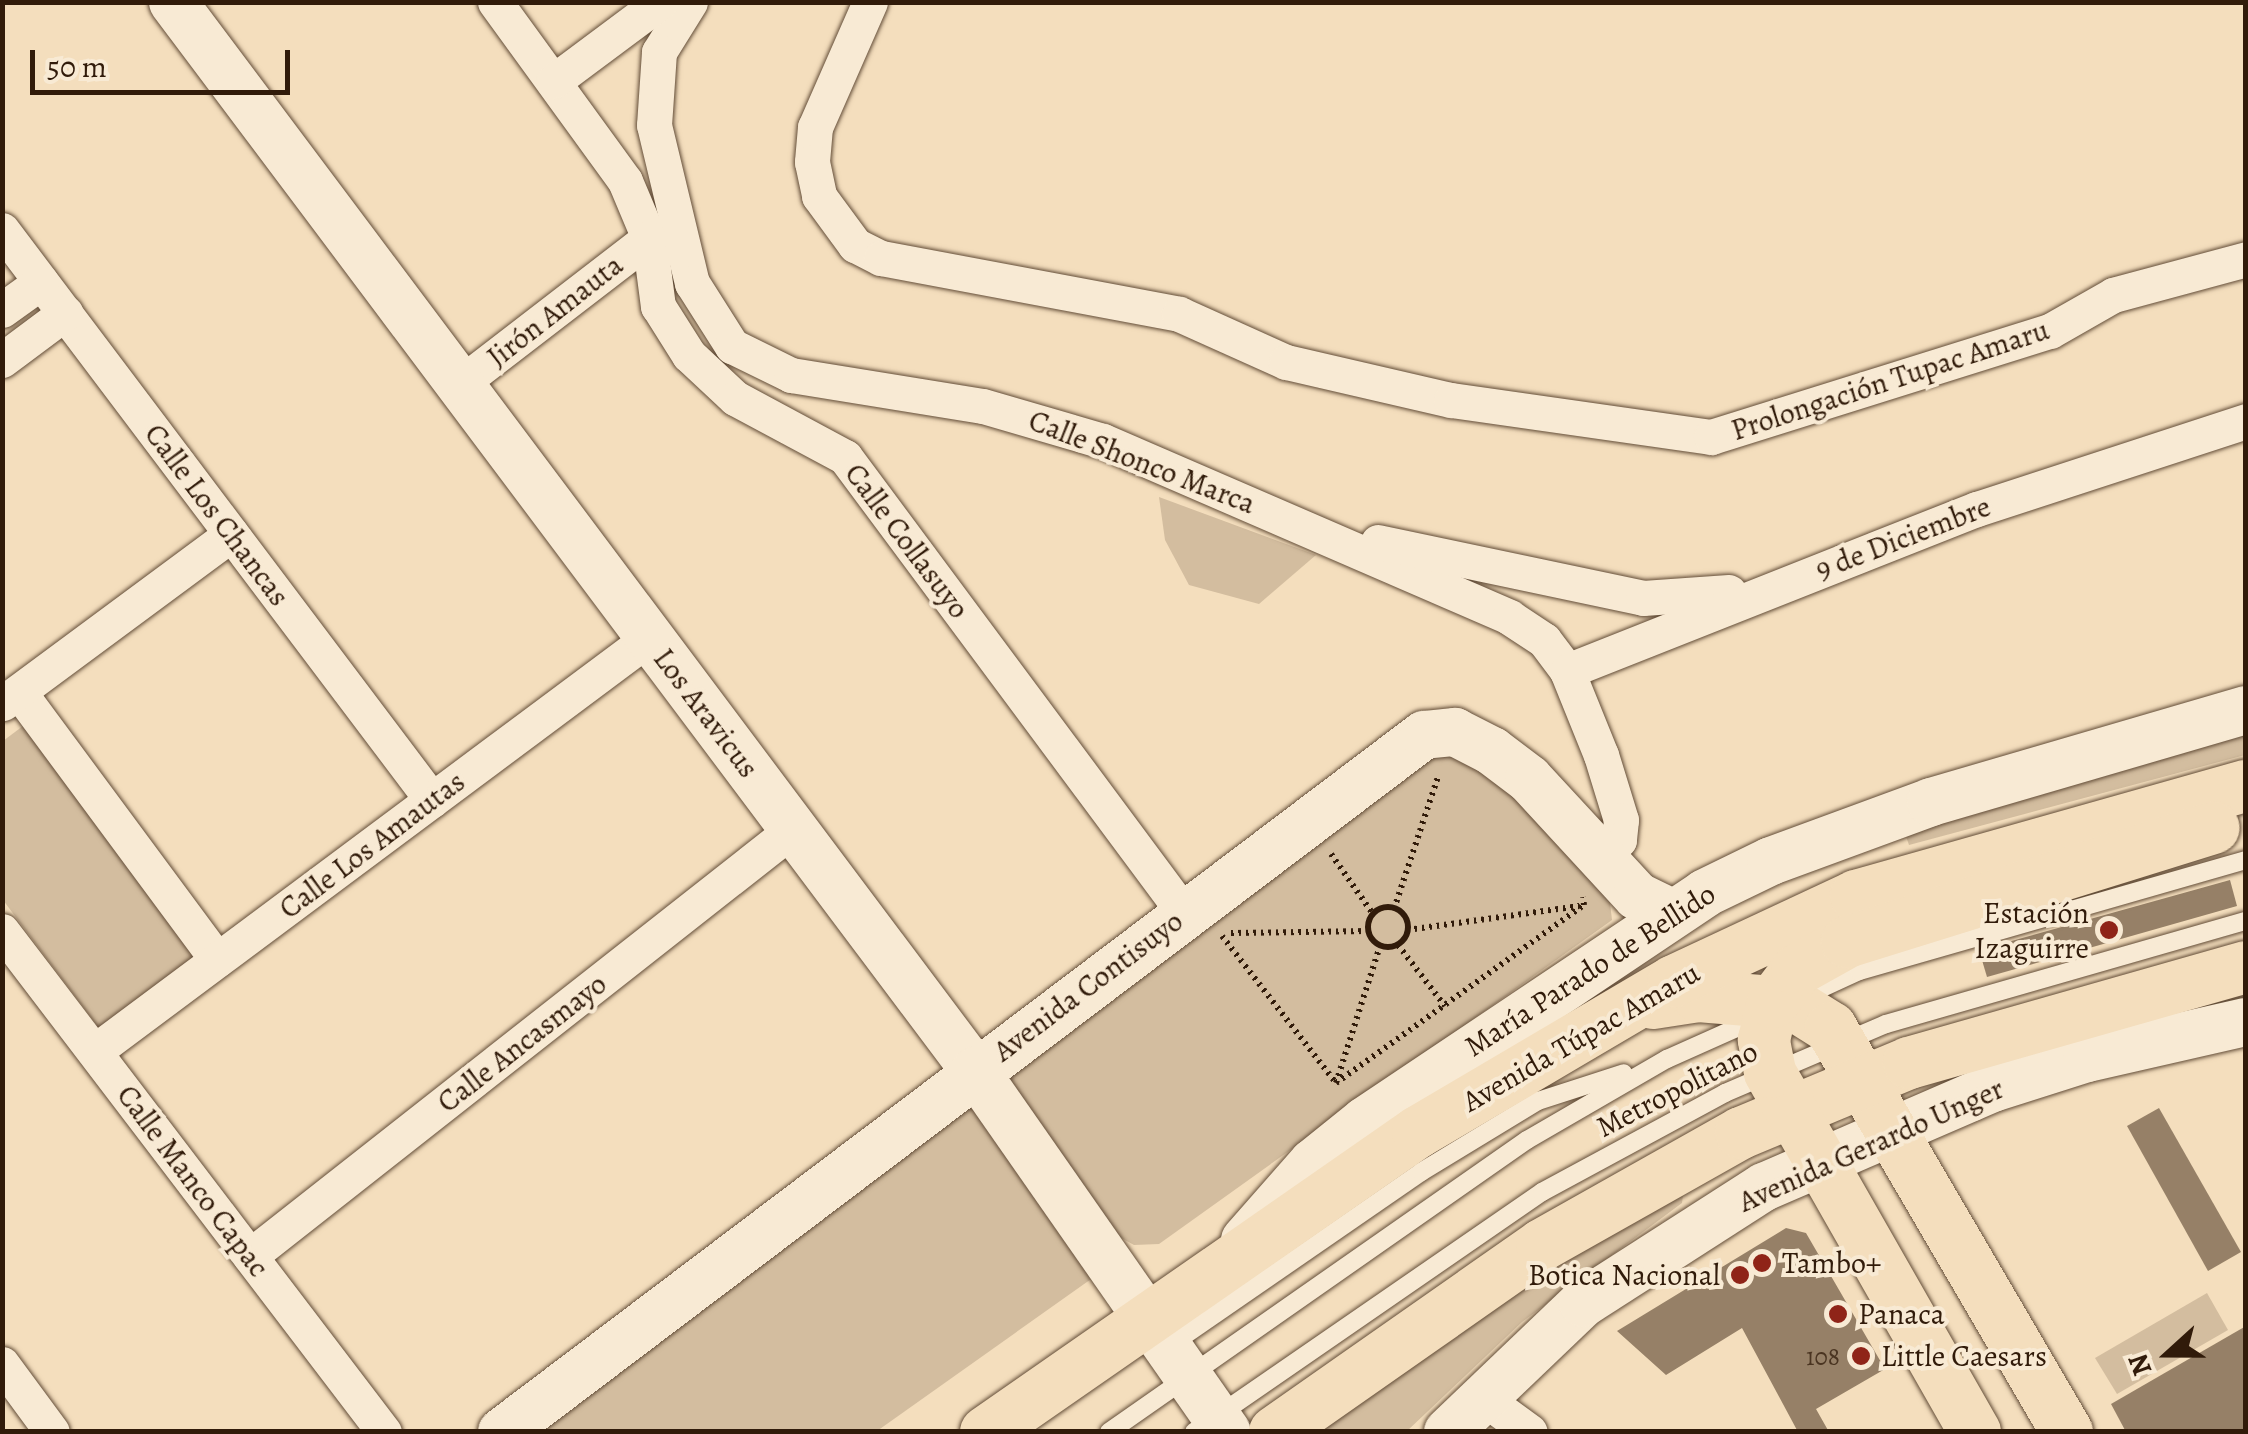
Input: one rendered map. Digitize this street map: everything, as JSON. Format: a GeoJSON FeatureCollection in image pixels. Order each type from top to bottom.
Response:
{"type":"FeatureCollection","features":[{"type":"Feature","properties":{"kind":"main road","name":"Avenida Túpac Amaru"},"geometry":{"type":"LineString","coordinates":[[986,1432],[1170,1346],[1228,1264],[1506,1076],[1624,1009],[1832,905],[2246,786]]}},
{"type":"Feature","properties":{"kind":"main road"},"geometry":{"type":"LineString","coordinates":[[1975,1432],[1780,1092],[1764,1040],[1776,1006],[1797,970],[1847,942],[2246,818]]}},
{"type":"Feature","properties":{"kind":"main road"},"geometry":{"type":"LineString","coordinates":[[1275,1432],[1542,1245],[1780,1092],[1853,1061],[2015,1030],[2246,967]]}},
{"type":"Feature","properties":{"kind":"main road"},"geometry":{"type":"LineString","coordinates":[[1624,1009],[1698,996],[1814,1015],[1853,1061],[2067,1432]]}},
{"type":"Feature","properties":{"kind":"street","name":"Los Aravicus"},"geometry":{"type":"LineString","coordinates":[[173,2],[975,1071],[1170,1346],[1213,1426]]}},
{"type":"Feature","properties":{"kind":"street","name":"Calle Collasuyo"},"geometry":{"type":"LineString","coordinates":[[495,2],[625,181],[650,238],[658,306],[688,355],[736,398],[845,457],[1202,923]]}},
{"type":"Feature","properties":{"kind":"street"},"geometry":{"type":"LineString","coordinates":[[554,81],[660,2]]}},
{"type":"Feature","properties":{"kind":"street","name":"Calle Shonco Marca"},"geometry":{"type":"LineString","coordinates":[[690,2],[659,52],[654,125],[692,283],[732,346],[791,375],[1044,421],[1304,526],[1509,617],[1544,640],[1567,672],[1619,809],[1619,840],[1592,868]]}},
{"type":"Feature","properties":{"kind":"street","name":"Prolongación Tupac Amaru"},"geometry":{"type":"LineString","coordinates":[[870,2],[815,127],[812,162],[819,196],[855,244],[881,258],[1164,310],[1286,362],[1451,400],[1711,437],[2050,331],[2113,295],[2246,259]]}},
{"type":"Feature","properties":{"kind":"street","name":"Calle Los Chancas"},"geometry":{"type":"LineString","coordinates":[[2,230],[432,800]]}},
{"type":"Feature","properties":{"kind":"street","name":"Jirón Amauta"},"geometry":{"type":"LineString","coordinates":[[461,383],[650,238]]}},
{"type":"Feature","properties":{"kind":"street"},"geometry":{"type":"LineString","coordinates":[[2,310],[42,282]]}},
{"type":"Feature","properties":{"kind":"street"},"geometry":{"type":"LineString","coordinates":[[2,360],[65,313]]}},
{"type":"Feature","properties":{"kind":"street","name":"9 de Diciembre"},"geometry":{"type":"LineString","coordinates":[[1567,672],[1794,580],[2122,458],[2246,422]]}},
{"type":"Feature","properties":{"kind":"street"},"geometry":{"type":"LineString","coordinates":[[1304,526],[1656,600],[1794,580]]}},
{"type":"Feature","properties":{"kind":"street"},"geometry":{"type":"LineString","coordinates":[[217,960],[11,698],[231,534]]}},
{"type":"Feature","properties":{"kind":"street","name":"Calle Los Amautas"},"geometry":{"type":"LineString","coordinates":[[95,1052],[649,638]]}},
{"type":"Feature","properties":{"kind":"street","name":"María Parado de Bellido"},"geometry":{"type":"LineString","coordinates":[[1228,1264],[1312,1163],[1365,1120],[1670,912],[1771,861],[1931,802],[2246,710]]}},
{"type":"Feature","properties":{"kind":"street","name":"Avenida Contisuyo"},"geometry":{"type":"LineString","coordinates":[[502,1432],[975,1071],[1202,923],[1424,735],[1438,731],[1492,751],[1592,868],[1670,912]]}},
{"type":"Feature","properties":{"kind":"street","name":"Calle Ancasmayo"},"geometry":{"type":"LineString","coordinates":[[250,1256],[793,829]]}},
{"type":"Feature","properties":{"kind":"street","name":"Calle Manco Capac"},"geometry":{"type":"LineString","coordinates":[[2,931],[384,1432]]}},
{"type":"Feature","properties":{"kind":"street","name":"Avenida Gerardo Unger"},"geometry":{"type":"LineString","coordinates":[[1448,1432],[1583,1304],[1642,1262],[1764,1187],[1893,1130],[2087,1058],[2246,1022]]}},
{"type":"Feature","properties":{"kind":"street"},"geometry":{"type":"LineString","coordinates":[[2,1364],[52,1432]]}},
{"type":"Feature","properties":{"kind":"street"},"geometry":{"type":"LineString","coordinates":[[1482,1397],[1530,1432]]}},
{"type":"Feature","properties":{"kind":"lane","name":"Metropolitano"},"geometry":{"type":"LineString","coordinates":[[1170,1346],[1667,1059],[1776,1006],[1858,971],[2246,860]]}},
{"type":"Feature","properties":{"kind":"lane"},"geometry":{"type":"LineString","coordinates":[[1853,1061],[2246,921]]}},
{"type":"Feature","properties":{"kind":"lane","name":"Metropolitano"},"geometry":{"type":"LineString","coordinates":[[1109,1432],[1170,1346],[1421,1172],[1538,1101],[1667,1059]]}},
{"type":"Feature","properties":{"kind":"lane","name":"Metropolitano"},"geometry":{"type":"LineString","coordinates":[[1213,1426],[1542,1192],[1780,1092]]}},
{"type":"Feature","properties":{"kind":"path"},"geometry":{"type":"LineString","coordinates":[[1394,909],[1442,766],[1428,776]]}},
{"type":"Feature","properties":{"kind":"path"},"geometry":{"type":"LineString","coordinates":[[1313,862],[1342,839]]}},
{"type":"Feature","properties":{"kind":"path"},"geometry":{"type":"LineString","coordinates":[[1328,850],[1373,914]]}},
{"type":"Feature","properties":{"kind":"path"},"geometry":{"type":"LineString","coordinates":[[1336,1083],[1584,905],[1592,868]]}},
{"type":"Feature","properties":{"kind":"path"},"geometry":{"type":"LineString","coordinates":[[1407,930],[1584,905]]}},
{"type":"Feature","properties":{"kind":"path"},"geometry":{"type":"LineString","coordinates":[[1373,914],[1394,909]]}},
{"type":"Feature","properties":{"kind":"path"},"geometry":{"type":"LineString","coordinates":[[1394,909],[1407,930]]}},
{"type":"Feature","properties":{"kind":"path"},"geometry":{"type":"LineString","coordinates":[[1368,931],[1373,914]]}},
{"type":"Feature","properties":{"kind":"path"},"geometry":{"type":"LineString","coordinates":[[1202,923],[1236,921]]}},
{"type":"Feature","properties":{"kind":"path"},"geometry":{"type":"LineString","coordinates":[[1202,923],[1368,931],[1380,946]]}},
{"type":"Feature","properties":{"kind":"path"},"geometry":{"type":"LineString","coordinates":[[1202,923],[1365,1120]]}},
{"type":"Feature","properties":{"kind":"path"},"geometry":{"type":"LineString","coordinates":[[1398,945],[1407,930]]}},
{"type":"Feature","properties":{"kind":"path"},"geometry":{"type":"LineString","coordinates":[[1398,945],[1473,1044]]}},
{"type":"Feature","properties":{"kind":"path"},"geometry":{"type":"LineString","coordinates":[[1380,946],[1398,945]]}},
{"type":"Feature","properties":{"kind":"path"},"geometry":{"type":"LineString","coordinates":[[1336,1083],[1380,946]]}},
{"type":"Feature","properties":{"kind":"shaded area"},"geometry":{"type":"Polygon","coordinates":[[[1159,497],[1316,555],[1259,604],[1189,585],[1165,540],[1159,497]]]}},
{"type":"Feature","properties":{"kind":"shaded area"},"geometry":{"type":"Polygon","coordinates":[[[2245,718],[2245,755],[1909,845],[1902,825],[2245,718]]]}},
{"type":"Feature","properties":{"kind":"shaded area"},"geometry":{"type":"Polygon","coordinates":[[[27,723],[202,958],[102,1032],[3,900],[3,741],[27,723]]]}},
{"type":"Feature","properties":{"kind":"shaded area"},"geometry":{"type":"Polygon","coordinates":[[[1436,740],[1501,773],[1609,894],[1612,920],[1159,1244],[1134,1245],[1114,1234],[994,1073],[1436,740]]]}},
{"type":"Feature","properties":{"kind":"shaded area"},"geometry":{"type":"Polygon","coordinates":[[[970,1098],[1094,1277],[877,1431],[533,1432],[970,1098]]]}},
{"type":"Feature","properties":{"kind":"shaded area"},"geometry":{"type":"Polygon","coordinates":[[[1683,1195],[1682,1203],[1522,1322],[1407,1431],[1318,1432],[1577,1252],[1683,1195]]]}},
{"type":"Feature","properties":{"kind":"shaded area"},"geometry":{"type":"Polygon","coordinates":[[[2207,1293],[2228,1330],[2117,1394],[2095,1358],[2207,1293]]]}},
{"type":"Feature","properties":{"kind":"building"},"geometry":{"type":"Polygon","coordinates":[[[2230,880],[2237,906],[1987,977],[1979,950],[2230,880]]]}},
{"type":"Feature","properties":{"kind":"building"},"geometry":{"type":"Polygon","coordinates":[[[2159,1108],[2241,1252],[2208,1271],[2127,1126],[2159,1108]]]}},
{"type":"Feature","properties":{"kind":"building"},"geometry":{"type":"Polygon","coordinates":[[[1786,1228],[1806,1233],[1885,1369],[1816,1409],[1829,1432],[1798,1432],[1742,1328],[1666,1375],[1617,1331],[1786,1228]]]}},
{"type":"Feature","properties":{"kind":"building"},"geometry":{"type":"Polygon","coordinates":[[[2246,1326],[2246,1432],[2126,1432],[2111,1404],[2246,1326]]]}},
{"type":"Feature","properties":{"kind":"place","name":"Estación Izaguirre"},"geometry":{"type":"Point","coordinates":[2109,930]}},
{"type":"Feature","properties":{"kind":"place","name":"Tambo+"},"geometry":{"type":"Point","coordinates":[1762,1263]}},
{"type":"Feature","properties":{"kind":"place","name":"Botica Nacional"},"geometry":{"type":"Point","coordinates":[1740,1275]}},
{"type":"Feature","properties":{"kind":"place","name":"Panaca"},"geometry":{"type":"Point","coordinates":[1838,1314]}},
{"type":"Feature","properties":{"kind":"place","name":"Little Caesars"},"geometry":{"type":"Point","coordinates":[1861,1356]}}]}
